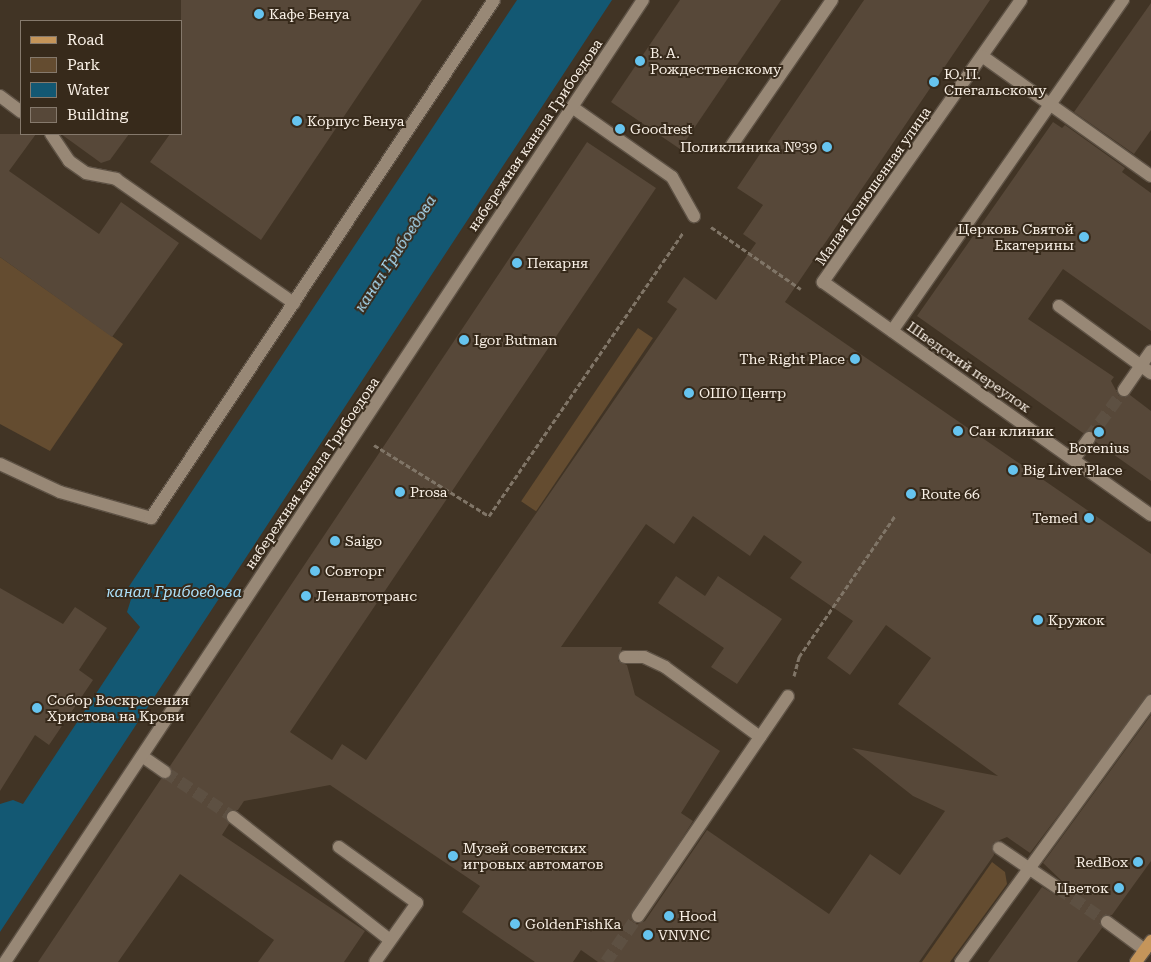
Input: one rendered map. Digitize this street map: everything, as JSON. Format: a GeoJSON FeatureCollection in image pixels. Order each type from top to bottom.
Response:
{"type":"FeatureCollection","features":[{"type":"Feature","properties":{"kind":"main road"},"geometry":{"type":"LineString","coordinates":[[1136,962],[1148,946]]}},
{"type":"Feature","properties":{"kind":"street"},"geometry":{"type":"LineString","coordinates":[[0,464],[60,492],[151,518],[494,0]]}},
{"type":"Feature","properties":{"kind":"street","name":"набережная канала Грибоедова"},"geometry":{"type":"LineString","coordinates":[[5,962],[643,0]]}},
{"type":"Feature","properties":{"kind":"street"},"geometry":{"type":"LineString","coordinates":[[732,145],[832,0]]}},
{"type":"Feature","properties":{"kind":"street","name":"Малая Конюшенная улица"},"geometry":{"type":"LineString","coordinates":[[892,331],[823,282],[1021,0]]}},
{"type":"Feature","properties":{"kind":"street"},"geometry":{"type":"LineString","coordinates":[[892,331],[1123,0]]}},
{"type":"Feature","properties":{"kind":"street"},"geometry":{"type":"LineString","coordinates":[[982,56],[1151,176]]}},
{"type":"Feature","properties":{"kind":"street"},"geometry":{"type":"LineString","coordinates":[[0,96],[20,111]]}},
{"type":"Feature","properties":{"kind":"street"},"geometry":{"type":"LineString","coordinates":[[572,107],[672,177],[694,216]]}},
{"type":"Feature","properties":{"kind":"street"},"geometry":{"type":"LineString","coordinates":[[52,135],[69,161],[86,172],[116,179],[294,303]]}},
{"type":"Feature","properties":{"kind":"street"},"geometry":{"type":"LineString","coordinates":[[1059,306],[1146,369]]}},
{"type":"Feature","properties":{"kind":"street","name":"Шведский переулок"},"geometry":{"type":"LineString","coordinates":[[892,331],[1151,515]]}},
{"type":"Feature","properties":{"kind":"street"},"geometry":{"type":"LineString","coordinates":[[1124,390],[1146,369],[1151,351]]}},
{"type":"Feature","properties":{"kind":"street"},"geometry":{"type":"LineString","coordinates":[[1074,460],[1090,438]]}},
{"type":"Feature","properties":{"kind":"street"},"geometry":{"type":"LineString","coordinates":[[625,657],[644,657],[665,667],[760,737]]}},
{"type":"Feature","properties":{"kind":"street"},"geometry":{"type":"LineString","coordinates":[[638,916],[788,696]]}},
{"type":"Feature","properties":{"kind":"street"},"geometry":{"type":"LineString","coordinates":[[961,962],[1151,701]]}},
{"type":"Feature","properties":{"kind":"street"},"geometry":{"type":"LineString","coordinates":[[142,756],[166,772]]}},
{"type":"Feature","properties":{"kind":"street"},"geometry":{"type":"LineString","coordinates":[[233,817],[390,940]]}},
{"type":"Feature","properties":{"kind":"street"},"geometry":{"type":"LineString","coordinates":[[339,847],[417,903],[375,962]]}},
{"type":"Feature","properties":{"kind":"street"},"geometry":{"type":"LineString","coordinates":[[999,848],[1058,888]]}},
{"type":"Feature","properties":{"kind":"street"},"geometry":{"type":"LineString","coordinates":[[1107,922],[1148,946]]}},
{"type":"Feature","properties":{"kind":"path"},"geometry":{"type":"LineString","coordinates":[[381,450],[489,516],[694,216],[803,291]]}},
{"type":"Feature","properties":{"kind":"path"},"geometry":{"type":"LineString","coordinates":[[788,696],[799,657],[895,516]]}},
{"type":"Feature","properties":{"kind":"green space"},"geometry":{"type":"Polygon","coordinates":[[[0,257],[123,344],[50,451],[0,424],[0,257]]]}},
{"type":"Feature","properties":{"kind":"green space"},"geometry":{"type":"Polygon","coordinates":[[[638,328],[653,338],[536,511],[521,501],[638,328]]]}},
{"type":"Feature","properties":{"kind":"green space"},"geometry":{"type":"Polygon","coordinates":[[[992,862],[1005,872],[1007,884],[950,962],[922,962],[992,862]]]}},
{"type":"Feature","properties":{"kind":"water","name":"канал Грибоедова"},"geometry":{"type":"Polygon","coordinates":[[[517,0],[612,0],[0,932],[0,804],[13,800],[23,804],[140,627],[127,612],[132,596],[126,591],[517,0]]]}},
{"type":"Feature","properties":{"kind":"building","name":"Корпус Бенуа"},"geometry":{"type":"Polygon","coordinates":[[[181,0],[422,0],[261,240],[150,162],[169,135],[182,135],[181,0]]]}},
{"type":"Feature","properties":{"kind":"building"},"geometry":{"type":"Polygon","coordinates":[[[680,0],[781,0],[680,149],[611,102],[680,0]]]}},
{"type":"Feature","properties":{"kind":"building"},"geometry":{"type":"Polygon","coordinates":[[[864,0],[990,0],[785,302],[1151,554],[1151,693],[1030,853],[1007,837],[993,843],[994,855],[919,962],[598,962],[581,950],[573,962],[535,962],[462,912],[480,886],[330,785],[244,801],[238,810],[226,812],[229,824],[222,835],[365,931],[344,962],[258,962],[274,940],[180,874],[118,962],[38,962],[161,779],[172,776],[170,766],[587,142],[656,188],[290,732],[332,760],[342,744],[366,760],[677,309],[667,302],[684,277],[716,300],[756,243],[743,234],[763,205],[737,188],[864,0]],[[693,516],[674,544],[646,524],[561,647],[622,647],[618,661],[627,665],[635,695],[720,751],[681,813],[693,821],[631,919],[637,924],[645,921],[707,830],[829,914],[870,854],[900,875],[945,811],[913,796],[852,748],[998,776],[898,704],[931,658],[886,625],[850,675],[827,658],[853,621],[790,578],[802,562],[764,535],[750,556],[693,516]]]}},
{"type":"Feature","properties":{"kind":"building"},"geometry":{"type":"Polygon","coordinates":[[[1151,3],[1151,130],[1134,154],[1074,112],[1151,3]]]}},
{"type":"Feature","properties":{"kind":"building"},"geometry":{"type":"Polygon","coordinates":[[[1053,122],[1062,128],[1065,125],[1125,168],[1122,172],[1151,193],[1151,331],[1063,269],[1028,319],[1114,377],[1111,381],[1119,396],[1130,395],[1151,411],[1151,481],[1096,442],[1093,431],[1083,433],[917,316],[1053,122]]]}},
{"type":"Feature","properties":{"kind":"building"},"geometry":{"type":"Polygon","coordinates":[[[0,134],[35,135],[9,171],[99,234],[121,202],[179,243],[112,337],[0,257],[0,134]]]}},
{"type":"Feature","properties":{"kind":"building"},"geometry":{"type":"Polygon","coordinates":[[[62,135],[128,135],[110,160],[101,163],[62,135]]]}},
{"type":"Feature","properties":{"kind":"building"},"geometry":{"type":"Polygon","coordinates":[[[676,576],[705,596],[718,576],[782,619],[737,684],[711,667],[724,648],[658,603],[676,576]]]}},
{"type":"Feature","properties":{"kind":"building","name":"Собор Воскресения Христова на Крови"},"geometry":{"type":"Polygon","coordinates":[[[0,588],[63,624],[75,607],[107,628],[79,670],[93,680],[49,745],[35,735],[0,791],[0,588]]]}},
{"type":"Feature","properties":{"kind":"building"},"geometry":{"type":"Polygon","coordinates":[[[1151,715],[1151,861],[1112,915],[1101,917],[1102,928],[1077,962],[988,962],[1042,887],[1057,896],[1065,892],[1065,884],[1043,863],[1151,715]]]}},
{"type":"Feature","properties":{"kind":"tunnel"},"geometry":{"type":"LineString","coordinates":[[1089,438],[1124,390]]}},
{"type":"Feature","properties":{"kind":"tunnel"},"geometry":{"type":"LineString","coordinates":[[165,772],[233,817]]}},
{"type":"Feature","properties":{"kind":"tunnel"},"geometry":{"type":"LineString","coordinates":[[1058,888],[1107,922]]}},
{"type":"Feature","properties":{"kind":"tunnel"},"geometry":{"type":"LineString","coordinates":[[606,962],[638,916]]}},
{"type":"Feature","properties":{"kind":"place","name":"Кафе Бенуа"},"geometry":{"type":"Point","coordinates":[259,14]}},
{"type":"Feature","properties":{"kind":"place","name":"В. А. Рождественскому"},"geometry":{"type":"Point","coordinates":[640,61]}},
{"type":"Feature","properties":{"kind":"place","name":"Ю. П. Спегальскому"},"geometry":{"type":"Point","coordinates":[934,82]}},
{"type":"Feature","properties":{"kind":"place","name":"Корпус Бенуа"},"geometry":{"type":"Point","coordinates":[297,121]}},
{"type":"Feature","properties":{"kind":"place","name":"Goodrest"},"geometry":{"type":"Point","coordinates":[620,129]}},
{"type":"Feature","properties":{"kind":"place","name":"Поликлиника №39"},"geometry":{"type":"Point","coordinates":[827,147]}},
{"type":"Feature","properties":{"kind":"place","name":"Церковь Cвятой Екатерины"},"geometry":{"type":"Point","coordinates":[1084,237]}},
{"type":"Feature","properties":{"kind":"place","name":"Пекарня"},"geometry":{"type":"Point","coordinates":[517,263]}},
{"type":"Feature","properties":{"kind":"place","name":"Igor Butman"},"geometry":{"type":"Point","coordinates":[464,340]}},
{"type":"Feature","properties":{"kind":"place","name":"The Right Place"},"geometry":{"type":"Point","coordinates":[855,359]}},
{"type":"Feature","properties":{"kind":"place","name":"ОШО Центр"},"geometry":{"type":"Point","coordinates":[689,393]}},
{"type":"Feature","properties":{"kind":"place","name":"Сан клиник"},"geometry":{"type":"Point","coordinates":[958,431]}},
{"type":"Feature","properties":{"kind":"place","name":"Borenius"},"geometry":{"type":"Point","coordinates":[1099,432]}},
{"type":"Feature","properties":{"kind":"place","name":"Big Liver Place"},"geometry":{"type":"Point","coordinates":[1013,470]}},
{"type":"Feature","properties":{"kind":"place","name":"Prosa"},"geometry":{"type":"Point","coordinates":[400,492]}},
{"type":"Feature","properties":{"kind":"place","name":"Route 66"},"geometry":{"type":"Point","coordinates":[911,494]}},
{"type":"Feature","properties":{"kind":"place","name":"Temed"},"geometry":{"type":"Point","coordinates":[1089,518]}},
{"type":"Feature","properties":{"kind":"place","name":"Saigo"},"geometry":{"type":"Point","coordinates":[335,541]}},
{"type":"Feature","properties":{"kind":"place","name":"Совторг"},"geometry":{"type":"Point","coordinates":[315,571]}},
{"type":"Feature","properties":{"kind":"place","name":"Ленавтотранс"},"geometry":{"type":"Point","coordinates":[306,596]}},
{"type":"Feature","properties":{"kind":"place","name":"Кружок"},"geometry":{"type":"Point","coordinates":[1038,620]}},
{"type":"Feature","properties":{"kind":"place","name":"Собор Воскресения Христова на Крови"},"geometry":{"type":"Point","coordinates":[37,708]}},
{"type":"Feature","properties":{"kind":"place","name":"Музей советских игровых автоматов"},"geometry":{"type":"Point","coordinates":[453,856]}},
{"type":"Feature","properties":{"kind":"place","name":"RedBox"},"geometry":{"type":"Point","coordinates":[1138,862]}},
{"type":"Feature","properties":{"kind":"place","name":"Цветок"},"geometry":{"type":"Point","coordinates":[1119,888]}},
{"type":"Feature","properties":{"kind":"place","name":"Hood"},"geometry":{"type":"Point","coordinates":[669,916]}},
{"type":"Feature","properties":{"kind":"place","name":"GoldenFishKa"},"geometry":{"type":"Point","coordinates":[515,924]}},
{"type":"Feature","properties":{"kind":"place","name":"VNVNC"},"geometry":{"type":"Point","coordinates":[648,935]}}]}
